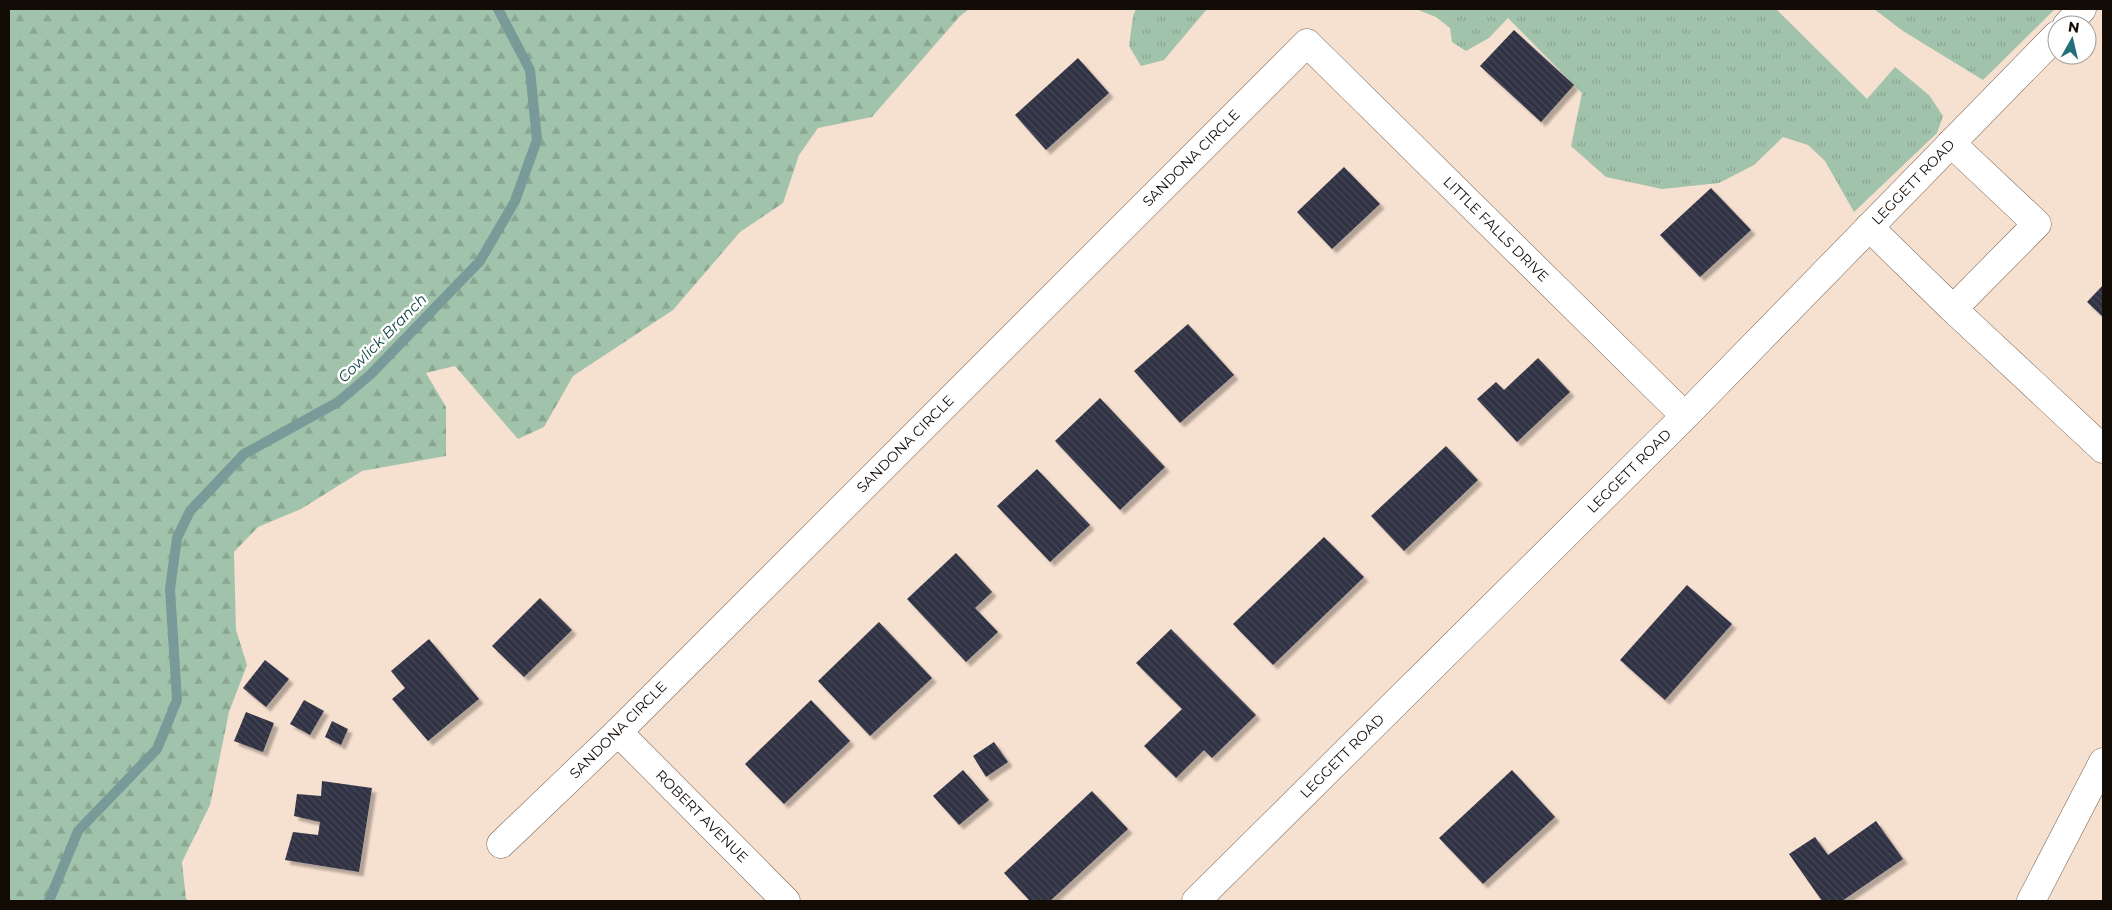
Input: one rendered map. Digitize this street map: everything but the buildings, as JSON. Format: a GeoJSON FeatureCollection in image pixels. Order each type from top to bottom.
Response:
{"type":"FeatureCollection","features":[{"type":"Feature","properties":{"kind":"street","name":"LITTLE FALLS DRIVE"},"geometry":{"type":"LineString","coordinates":[[1307,43],[1685,416]]}},
{"type":"Feature","properties":{"kind":"street","name":"SANDONA CIRCLE"},"geometry":{"type":"LineString","coordinates":[[501,844],[618,732],[1307,43]]}},
{"type":"Feature","properties":{"kind":"street","name":"LEGGETT ROAD"},"geometry":{"type":"LineString","coordinates":[[1196,901],[1685,416],[2047,45]]}},
{"type":"Feature","properties":{"kind":"street"},"geometry":{"type":"LineString","coordinates":[[1951,143],[2037,224],[1953,309]]}},
{"type":"Feature","properties":{"kind":"street"},"geometry":{"type":"LineString","coordinates":[[1869,227],[1953,309],[2103,449]]}},
{"type":"Feature","properties":{"kind":"street","name":"ROBERT AVENUE"},"geometry":{"type":"LineString","coordinates":[[618,732],[786,901]]}},
{"type":"Feature","properties":{"kind":"street"},"geometry":{"type":"LineString","coordinates":[[2031,901],[2103,762]]}},
{"type":"Feature","properties":{"kind":"green space"},"geometry":{"type":"Polygon","coordinates":[[[9,9],[969,9],[960,16],[872,117],[818,128],[799,155],[783,203],[740,232],[673,310],[573,376],[544,427],[518,439],[455,366],[426,373],[446,407],[446,456],[362,471],[301,509],[258,527],[234,552],[236,630],[247,665],[229,712],[210,805],[182,862],[186,899],[190,901],[9,901],[9,9]]]}},
{"type":"Feature","properties":{"kind":"green space"},"geometry":{"type":"Polygon","coordinates":[[[1136,9],[1207,9],[1164,60],[1141,66],[1129,46],[1133,16],[1136,9]]]}},
{"type":"Feature","properties":{"kind":"green space"},"geometry":{"type":"Polygon","coordinates":[[[1416,9],[1776,9],[1867,99],[1895,67],[1929,95],[1943,116],[1937,133],[1854,212],[1825,161],[1808,145],[1783,137],[1754,165],[1719,183],[1662,189],[1606,177],[1571,146],[1582,93],[1508,18],[1489,38],[1466,51],[1452,42],[1450,28],[1436,17],[1416,9]]]}},
{"type":"Feature","properties":{"kind":"green space"},"geometry":{"type":"Polygon","coordinates":[[[1874,9],[2055,9],[1983,80],[1903,31],[1874,9]]]}},
{"type":"Feature","properties":{"kind":"waterway","name":"Cowlick Branch"},"geometry":{"type":"LineString","coordinates":[[49,901],[78,831],[157,749],[177,700],[170,589],[177,538],[190,511],[244,454],[338,402],[371,374],[480,261],[515,201],[537,140],[530,70],[498,9]]}}]}
